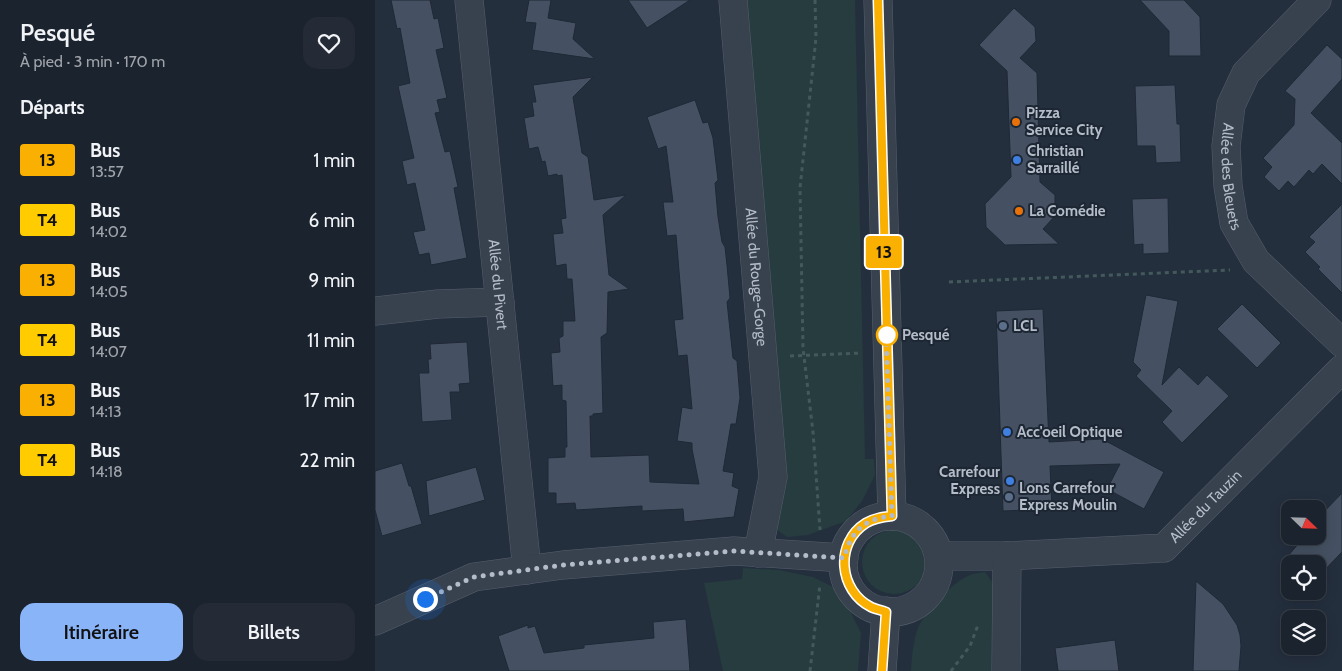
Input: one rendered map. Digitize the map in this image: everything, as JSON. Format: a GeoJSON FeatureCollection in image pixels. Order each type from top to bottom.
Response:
{"type":"FeatureCollection","features":[{"type":"Feature","properties":{"kind":"street","name":"Allée du Pivert"},"geometry":{"type":"LineString","coordinates":[[469,0],[527,570]]}},
{"type":"Feature","properties":{"kind":"street","name":"Allée du Rouge-Gorge"},"geometry":{"type":"LineString","coordinates":[[733,0],[773,477],[758,552]]}},
{"type":"Feature","properties":{"kind":"street"},"geometry":{"type":"LineString","coordinates":[[878,0],[892,516]]}},
{"type":"Feature","properties":{"kind":"street","name":"Allée des Bleuets"},"geometry":{"type":"LineString","coordinates":[[1317,0],[1247,73],[1231,105],[1226,146],[1228,186],[1234,223],[1256,261],[1342,342]]}},
{"type":"Feature","properties":{"kind":"street"},"geometry":{"type":"LineString","coordinates":[[375,311],[438,304],[500,302]]}},
{"type":"Feature","properties":{"kind":"street","name":"Allée du Tauzin"},"geometry":{"type":"LineString","coordinates":[[939,556],[1007,556],[1164,548],[1342,369]]}},
{"type":"Feature","properties":{"kind":"street"},"geometry":{"type":"LineString","coordinates":[[892,516],[905,518],[917,523],[935,543],[939,556],[939,570],[935,584],[927,596],[915,606],[901,611],[886,612],[871,608],[854,593],[844,573],[844,558],[847,545],[855,533],[865,524],[878,518],[892,516]]}},
{"type":"Feature","properties":{"kind":"street"},"geometry":{"type":"LineString","coordinates":[[375,621],[474,577],[572,564],[734,551],[844,558]]}},
{"type":"Feature","properties":{"kind":"street"},"geometry":{"type":"LineString","coordinates":[[1006,671],[1007,556]]}},
{"type":"Feature","properties":{"kind":"street"},"geometry":{"type":"LineString","coordinates":[[882,671],[886,612]]}},
{"type":"Feature","properties":{"kind":"path"},"geometry":{"type":"LineString","coordinates":[[815,0],[816,38],[801,188],[803,355],[813,432],[821,535]]}},
{"type":"Feature","properties":{"kind":"path"},"geometry":{"type":"LineString","coordinates":[[949,282],[1249,270],[1256,261]]}},
{"type":"Feature","properties":{"kind":"path"},"geometry":{"type":"LineString","coordinates":[[763,358],[887,352]]}},
{"type":"Feature","properties":{"kind":"path"},"geometry":{"type":"LineString","coordinates":[[810,671],[820,578]]}},
{"type":"Feature","properties":{"kind":"green space"},"geometry":{"type":"Polygon","coordinates":[[[747,0],[855,0],[865,459],[874,459],[875,475],[862,501],[846,521],[808,535],[787,537],[777,530],[786,477],[747,0]]]}},
{"type":"Feature","properties":{"kind":"green space"},"geometry":{"type":"Polygon","coordinates":[[[888,530],[900,530],[917,539],[924,550],[926,562],[924,574],[917,585],[900,594],[888,594],[876,589],[867,580],[862,568],[862,556],[867,544],[876,535],[888,530]]]}},
{"type":"Feature","properties":{"kind":"green space"},"geometry":{"type":"Polygon","coordinates":[[[743,568],[779,570],[813,577],[837,589],[861,633],[858,671],[723,671],[704,583],[742,579],[743,568]]]}},
{"type":"Feature","properties":{"kind":"green space"},"geometry":{"type":"Polygon","coordinates":[[[985,572],[998,590],[995,671],[911,671],[916,633],[927,613],[955,584],[970,575],[985,572]]]}},
{"type":"Feature","properties":{"kind":"building"},"geometry":{"type":"Polygon","coordinates":[[[391,0],[430,0],[434,19],[438,18],[444,48],[436,50],[447,98],[437,100],[440,112],[435,113],[445,152],[450,151],[458,187],[454,188],[467,258],[431,265],[429,253],[419,255],[413,232],[425,230],[415,183],[407,185],[402,161],[414,158],[398,86],[410,83],[400,28],[397,29],[391,0]]]}},
{"type":"Feature","properties":{"kind":"building"},"geometry":{"type":"Polygon","coordinates":[[[529,0],[551,0],[548,18],[576,23],[573,39],[595,59],[532,50],[536,23],[525,22],[529,0]]]}},
{"type":"Feature","properties":{"kind":"building"},"geometry":{"type":"Polygon","coordinates":[[[628,0],[690,0],[647,28],[628,0]]]}},
{"type":"Feature","properties":{"kind":"building"},"geometry":{"type":"Polygon","coordinates":[[[1140,0],[1184,0],[1200,17],[1201,56],[1169,56],[1169,31],[1140,0]]]}},
{"type":"Feature","properties":{"kind":"building"},"geometry":{"type":"Polygon","coordinates":[[[1014,8],[1035,27],[1036,41],[1020,58],[1037,73],[1040,182],[1055,195],[1055,216],[1043,229],[1059,244],[1005,245],[986,227],[985,204],[1011,177],[1007,71],[979,45],[1014,8]]]}},
{"type":"Feature","properties":{"kind":"building"},"geometry":{"type":"Polygon","coordinates":[[[1327,45],[1342,59],[1342,79],[1311,113],[1342,143],[1342,184],[1322,164],[1313,174],[1309,170],[1294,187],[1288,181],[1279,191],[1264,177],[1272,167],[1263,158],[1294,125],[1295,99],[1285,91],[1327,45]]]}},
{"type":"Feature","properties":{"kind":"building"},"geometry":{"type":"Polygon","coordinates":[[[593,77],[573,97],[582,153],[588,157],[594,200],[626,195],[603,215],[609,275],[629,289],[608,292],[607,333],[601,337],[603,413],[590,416],[591,457],[649,455],[650,482],[699,484],[692,443],[677,441],[682,407],[692,409],[687,355],[678,356],[674,320],[683,319],[676,235],[667,236],[663,202],[673,202],[666,146],[658,149],[647,117],[695,100],[703,123],[708,122],[713,138],[718,180],[715,183],[718,217],[722,242],[725,247],[730,298],[727,302],[733,358],[737,361],[740,398],[736,424],[731,424],[723,471],[734,473],[732,486],[739,489],[734,517],[684,522],[683,509],[642,511],[642,506],[576,510],[575,503],[556,504],[556,493],[548,493],[548,458],[565,457],[565,447],[567,447],[566,401],[562,400],[562,385],[553,386],[551,353],[560,352],[559,338],[563,336],[563,321],[575,321],[572,279],[567,279],[566,264],[556,266],[553,234],[563,233],[561,219],[566,218],[562,175],[548,176],[545,161],[542,162],[538,147],[529,149],[524,118],[534,116],[532,102],[536,102],[533,85],[593,77]]]}},
{"type":"Feature","properties":{"kind":"building"},"geometry":{"type":"Polygon","coordinates":[[[1175,85],[1177,124],[1180,124],[1181,162],[1156,163],[1155,146],[1137,146],[1135,86],[1175,85]]]}},
{"type":"Feature","properties":{"kind":"building"},"geometry":{"type":"Polygon","coordinates":[[[1168,198],[1169,253],[1143,254],[1143,244],[1134,245],[1132,199],[1168,198]]]}},
{"type":"Feature","properties":{"kind":"building"},"geometry":{"type":"Polygon","coordinates":[[[1342,204],[1342,293],[1318,269],[1320,267],[1305,252],[1315,242],[1309,237],[1342,204]]]}},
{"type":"Feature","properties":{"kind":"building"},"geometry":{"type":"Polygon","coordinates":[[[1146,295],[1178,301],[1162,385],[1179,367],[1198,385],[1207,375],[1229,396],[1182,443],[1162,422],[1172,411],[1136,376],[1141,370],[1133,362],[1146,295]]]}},
{"type":"Feature","properties":{"kind":"building"},"geometry":{"type":"Polygon","coordinates":[[[1242,304],[1281,343],[1257,368],[1217,329],[1242,304]]]}},
{"type":"Feature","properties":{"kind":"building"},"geometry":{"type":"Polygon","coordinates":[[[1043,309],[1049,442],[1102,439],[1164,472],[1144,509],[1107,489],[1120,464],[1050,466],[1052,509],[1003,511],[996,311],[1043,309]]]}},
{"type":"Feature","properties":{"kind":"building"},"geometry":{"type":"Polygon","coordinates":[[[467,342],[470,383],[459,384],[460,392],[450,392],[452,420],[422,422],[419,373],[429,373],[428,359],[431,359],[430,344],[467,342]]]}},
{"type":"Feature","properties":{"kind":"building"},"geometry":{"type":"Polygon","coordinates":[[[402,463],[422,524],[382,536],[375,510],[375,471],[402,463]]]}},
{"type":"Feature","properties":{"kind":"building"},"geometry":{"type":"Polygon","coordinates":[[[476,467],[485,500],[429,516],[426,481],[476,467]]]}},
{"type":"Feature","properties":{"kind":"building"},"geometry":{"type":"Polygon","coordinates":[[[1342,493],[1342,552],[1326,569],[1326,555],[1289,555],[1297,545],[1326,545],[1326,510],[1342,493]]]}},
{"type":"Feature","properties":{"kind":"building"},"geometry":{"type":"Polygon","coordinates":[[[1196,581],[1223,604],[1237,625],[1241,646],[1239,671],[1193,671],[1196,581]]]}},
{"type":"Feature","properties":{"kind":"building"},"geometry":{"type":"Polygon","coordinates":[[[686,619],[690,671],[509,671],[498,636],[528,625],[528,628],[535,626],[544,653],[584,648],[584,645],[654,638],[653,622],[686,619]]]}},
{"type":"Feature","properties":{"kind":"building"},"geometry":{"type":"Polygon","coordinates":[[[1115,640],[1119,671],[1058,671],[1055,648],[1115,640]]]}},
{"type":"Feature","properties":{"kind":"bus line","name":"13"},"geometry":{"type":"LineString","coordinates":[[878,0],[892,516],[878,518],[865,524],[855,533],[847,545],[844,558],[844,573],[850,587],[859,599],[871,608],[886,612],[882,671]]}},
{"type":"Feature","properties":{"kind":"place","name":"Pizza Service City"},"geometry":{"type":"Point","coordinates":[1016,122]}},
{"type":"Feature","properties":{"kind":"place","name":"Christian Sarraillé"},"geometry":{"type":"Point","coordinates":[1017,160]}},
{"type":"Feature","properties":{"kind":"place","name":"La Comédie"},"geometry":{"type":"Point","coordinates":[1019,211]}},
{"type":"Feature","properties":{"kind":"place","name":"LCL"},"geometry":{"type":"Point","coordinates":[1003,326]}},
{"type":"Feature","properties":{"kind":"place","name":"Pesqué"},"geometry":{"type":"Point","coordinates":[887,335]}},
{"type":"Feature","properties":{"kind":"place","name":"Acc'oeil Optique"},"geometry":{"type":"Point","coordinates":[1007,432]}},
{"type":"Feature","properties":{"kind":"place","name":"Carrefour Express"},"geometry":{"type":"Point","coordinates":[1010,481]}},
{"type":"Feature","properties":{"kind":"place","name":"Lons Carrefour Express Moulin"},"geometry":{"type":"Point","coordinates":[1009,497]}},
{"type":"Feature","properties":{"kind":"route"},"geometry":{"type":"LineString","coordinates":[[425,599],[474,577],[563,565],[734,551],[844,558],[847,545],[855,533],[865,524],[878,518],[892,516],[886,331],[887,335]]}}]}
